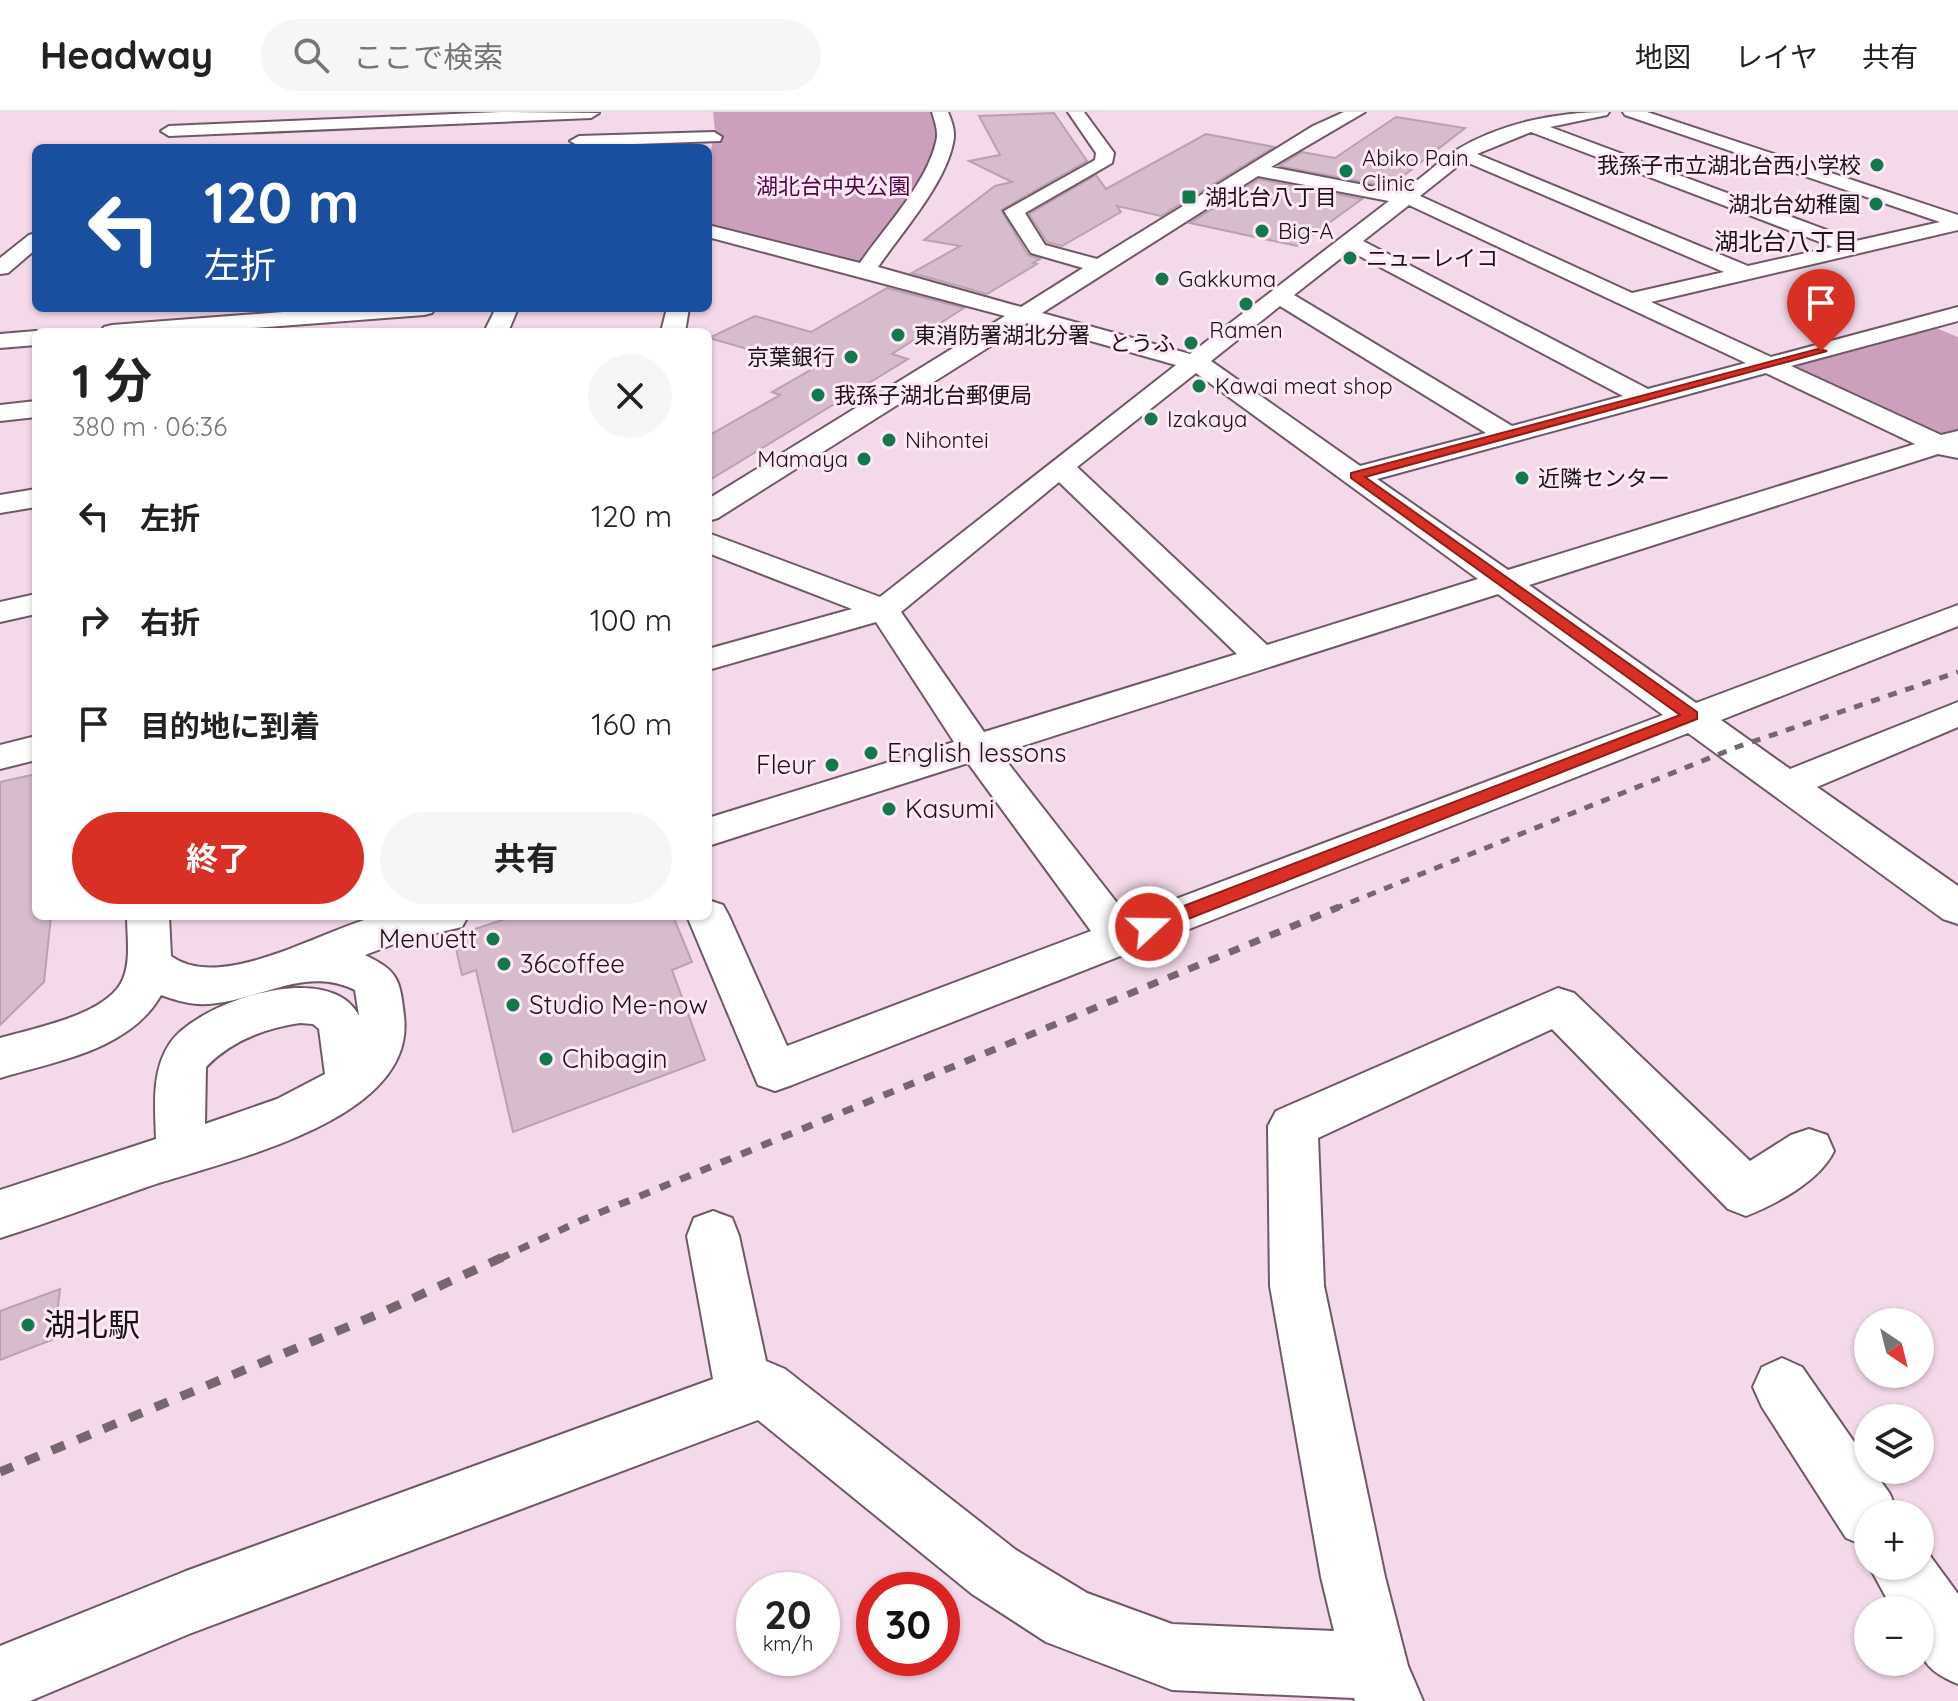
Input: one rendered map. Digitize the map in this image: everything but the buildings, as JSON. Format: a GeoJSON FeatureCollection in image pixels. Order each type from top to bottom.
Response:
{"type":"FeatureCollection","features":[{"type":"Feature","properties":{"kind":"street"},"geometry":{"type":"LineString","coordinates":[[194,112],[164,135],[591,113],[578,144],[713,136]]}},
{"type":"Feature","properties":{"kind":"street"},"geometry":{"type":"LineString","coordinates":[[279,127],[293,112]]}},
{"type":"Feature","properties":{"kind":"street"},"geometry":{"type":"LineString","coordinates":[[866,270],[938,161],[946,138],[946,125],[940,112]]}},
{"type":"Feature","properties":{"kind":"street"},"geometry":{"type":"LineString","coordinates":[[1076,112],[1105,153],[1103,163],[1014,211],[1038,249],[1101,267]]}},
{"type":"Feature","properties":{"kind":"street"},"geometry":{"type":"LineString","coordinates":[[712,509],[1319,130],[1357,112]]}},
{"type":"Feature","properties":{"kind":"street"},"geometry":{"type":"LineString","coordinates":[[712,659],[884,610],[1060,467],[1462,154],[1531,126],[1601,112]]}},
{"type":"Feature","properties":{"kind":"street"},"geometry":{"type":"LineString","coordinates":[[1631,112],[1958,223]]}},
{"type":"Feature","properties":{"kind":"street"},"geometry":{"type":"LineString","coordinates":[[1531,126],[1855,248]]}},
{"type":"Feature","properties":{"kind":"street"},"geometry":{"type":"LineString","coordinates":[[1462,154],[1745,273]]}},
{"type":"Feature","properties":{"kind":"street"},"geometry":{"type":"LineString","coordinates":[[1256,170],[1405,197],[1952,446]]}},
{"type":"Feature","properties":{"kind":"street"},"geometry":{"type":"LineString","coordinates":[[1630,300],[1958,223]]}},
{"type":"Feature","properties":{"kind":"street"},"geometry":{"type":"LineString","coordinates":[[712,232],[866,270],[1197,363],[1789,784],[1958,908]]}},
{"type":"Feature","properties":{"kind":"street"},"geometry":{"type":"LineString","coordinates":[[0,268],[32,242]]}},
{"type":"Feature","properties":{"kind":"street"},"geometry":{"type":"LineString","coordinates":[[1349,242],[1645,398]]}},
{"type":"Feature","properties":{"kind":"street"},"geometry":{"type":"LineString","coordinates":[[0,277],[24,276]]}},
{"type":"Feature","properties":{"kind":"street"},"geometry":{"type":"LineString","coordinates":[[1281,297],[1507,434]]}},
{"type":"Feature","properties":{"kind":"street"},"geometry":{"type":"LineString","coordinates":[[150,328],[329,312]]}},
{"type":"Feature","properties":{"kind":"street"},"geometry":{"type":"LineString","coordinates":[[1355,476],[1958,314]]}},
{"type":"Feature","properties":{"kind":"street"},"geometry":{"type":"LineString","coordinates":[[1924,323],[1958,337]]}},
{"type":"Feature","properties":{"kind":"street"},"geometry":{"type":"LineString","coordinates":[[0,341],[32,338]]}},
{"type":"Feature","properties":{"kind":"street"},"geometry":{"type":"LineString","coordinates":[[0,413],[32,409]]}},
{"type":"Feature","properties":{"kind":"street"},"geometry":{"type":"LineString","coordinates":[[712,831],[1260,657],[1952,446]]}},
{"type":"Feature","properties":{"kind":"street"},"geometry":{"type":"LineString","coordinates":[[1060,467],[1260,657]]}},
{"type":"Feature","properties":{"kind":"street"},"geometry":{"type":"LineString","coordinates":[[0,504],[32,499]]}},
{"type":"Feature","properties":{"kind":"street"},"geometry":{"type":"LineString","coordinates":[[712,544],[884,610],[977,749],[1120,939]]}},
{"type":"Feature","properties":{"kind":"street"},"geometry":{"type":"LineString","coordinates":[[0,612],[32,605]]}},
{"type":"Feature","properties":{"kind":"street"},"geometry":{"type":"LineString","coordinates":[[710,920],[775,1071],[1958,615]]}},
{"type":"Feature","properties":{"kind":"street"},"geometry":{"type":"LineString","coordinates":[[1789,784],[1958,713]]}},
{"type":"Feature","properties":{"kind":"street"},"geometry":{"type":"LineString","coordinates":[[0,757],[32,749]]}},
{"type":"Feature","properties":{"kind":"street"},"geometry":{"type":"LineString","coordinates":[[0,1058],[98,1026],[121,1012],[138,996],[148,963],[148,920]]}},
{"type":"Feature","properties":{"kind":"street"},"geometry":{"type":"LineString","coordinates":[[148,963],[160,976],[177,985],[247,980],[397,926],[429,920]]}},
{"type":"Feature","properties":{"kind":"street"},"geometry":{"type":"LineString","coordinates":[[0,1214],[286,1117],[349,1083],[369,1066],[380,1045],[384,1021],[375,980],[390,953],[406,936],[436,920]]}},
{"type":"Feature","properties":{"kind":"street"},"geometry":{"type":"LineString","coordinates":[[294,964],[328,961],[350,965],[375,980]]}},
{"type":"Feature","properties":{"kind":"street"},"geometry":{"type":"LineString","coordinates":[[181,1154],[181,1071],[187,1057],[203,1041],[230,1025],[296,1004],[320,1005],[334,1014],[342,1029],[349,1083]]}},
{"type":"Feature","properties":{"kind":"street"},"geometry":{"type":"LineString","coordinates":[[0,1680],[201,1597],[765,1389],[994,1572],[1069,1619],[1172,1657],[1382,1683],[1353,1577],[1297,1286],[1293,1126],[1558,1006],[1746,1192],[1809,1151]]}},
{"type":"Feature","properties":{"kind":"street"},"geometry":{"type":"LineString","coordinates":[[713,1236],[745,1396]]}},
{"type":"Feature","properties":{"kind":"street"},"geometry":{"type":"LineString","coordinates":[[1782,1387],[1857,1500]]}},
{"type":"Feature","properties":{"kind":"street"},"geometry":{"type":"LineString","coordinates":[[1910,1580],[1958,1651]]}},
{"type":"Feature","properties":{"kind":"green space","name":"湖北台中央公園"},"geometry":{"type":"Polygon","coordinates":[[[713,112],[940,112],[946,138],[866,270],[712,232],[712,145],[715,131],[713,112]]]}},
{"type":"Feature","properties":{"kind":"green space"},"geometry":{"type":"Polygon","coordinates":[[[1924,323],[1958,337],[1958,439],[1939,445],[1770,365],[1924,323]]]}},
{"type":"Feature","properties":{"kind":"railway"},"geometry":{"type":"LineString","coordinates":[[1334,909],[1737,747],[1958,672]]}},
{"type":"Feature","properties":{"kind":"railway"},"geometry":{"type":"LineString","coordinates":[[499,1259],[582,1220],[1339,907]]}},
{"type":"Feature","properties":{"kind":"railway"},"geometry":{"type":"LineString","coordinates":[[0,1472],[383,1312],[503,1257]]}},
{"type":"Feature","properties":{"kind":"place","name":"我孫子市立湖北台西小学校"},"geometry":{"type":"Point","coordinates":[1877,165]}},
{"type":"Feature","properties":{"kind":"place","name":"Abiko Pain Clinic"},"geometry":{"type":"Point","coordinates":[1346,171]}},
{"type":"Feature","properties":{"kind":"place","name":"湖北台八丁目"},"geometry":{"type":"Point","coordinates":[1189,197]}},
{"type":"Feature","properties":{"kind":"place","name":"湖北台幼稚園"},"geometry":{"type":"Point","coordinates":[1876,204]}},
{"type":"Feature","properties":{"kind":"place","name":"Big-A"},"geometry":{"type":"Point","coordinates":[1262,231]}},
{"type":"Feature","properties":{"kind":"place","name":"ニューレイコ"},"geometry":{"type":"Point","coordinates":[1350,258]}},
{"type":"Feature","properties":{"kind":"place","name":"Gakkuma"},"geometry":{"type":"Point","coordinates":[1162,279]}},
{"type":"Feature","properties":{"kind":"place","name":"Ramen"},"geometry":{"type":"Point","coordinates":[1246,304]}},
{"type":"Feature","properties":{"kind":"place","name":"東消防署湖北分署"},"geometry":{"type":"Point","coordinates":[898,335]}},
{"type":"Feature","properties":{"kind":"place","name":"とうふ"},"geometry":{"type":"Point","coordinates":[1191,343]}},
{"type":"Feature","properties":{"kind":"place","name":"京葉銀行"},"geometry":{"type":"Point","coordinates":[851,357]}},
{"type":"Feature","properties":{"kind":"place","name":"Kawai meat shop"},"geometry":{"type":"Point","coordinates":[1199,386]}},
{"type":"Feature","properties":{"kind":"place","name":"我孫子湖北台郵便局"},"geometry":{"type":"Point","coordinates":[818,395]}},
{"type":"Feature","properties":{"kind":"place","name":"Izakaya"},"geometry":{"type":"Point","coordinates":[1151,419]}},
{"type":"Feature","properties":{"kind":"place","name":"Nihontei"},"geometry":{"type":"Point","coordinates":[889,440]}},
{"type":"Feature","properties":{"kind":"place","name":"Mamaya"},"geometry":{"type":"Point","coordinates":[864,459]}},
{"type":"Feature","properties":{"kind":"place","name":"近隣センター"},"geometry":{"type":"Point","coordinates":[1522,478]}},
{"type":"Feature","properties":{"kind":"place","name":"English lessons"},"geometry":{"type":"Point","coordinates":[871,753]}},
{"type":"Feature","properties":{"kind":"place","name":"Fleur"},"geometry":{"type":"Point","coordinates":[832,765]}},
{"type":"Feature","properties":{"kind":"place","name":"Kasumi"},"geometry":{"type":"Point","coordinates":[889,809]}},
{"type":"Feature","properties":{"kind":"place","name":"Menuett"},"geometry":{"type":"Point","coordinates":[493,939]}},
{"type":"Feature","properties":{"kind":"place","name":"36coffee"},"geometry":{"type":"Point","coordinates":[504,964]}},
{"type":"Feature","properties":{"kind":"place","name":"Studio Me-now"},"geometry":{"type":"Point","coordinates":[513,1005]}},
{"type":"Feature","properties":{"kind":"place","name":"Chibagin"},"geometry":{"type":"Point","coordinates":[546,1059]}},
{"type":"Feature","properties":{"kind":"place","name":"湖北駅"},"geometry":{"type":"Point","coordinates":[28,1325]}},
{"type":"Feature","properties":{"kind":"district","name":"湖北台八丁目"},"geometry":{"type":"Point","coordinates":[1786,242]}},
{"type":"Feature","properties":{"kind":"route"},"geometry":{"type":"LineString","coordinates":[[1149,927],[1692,716],[1355,476],[1821,351]]}}]}
